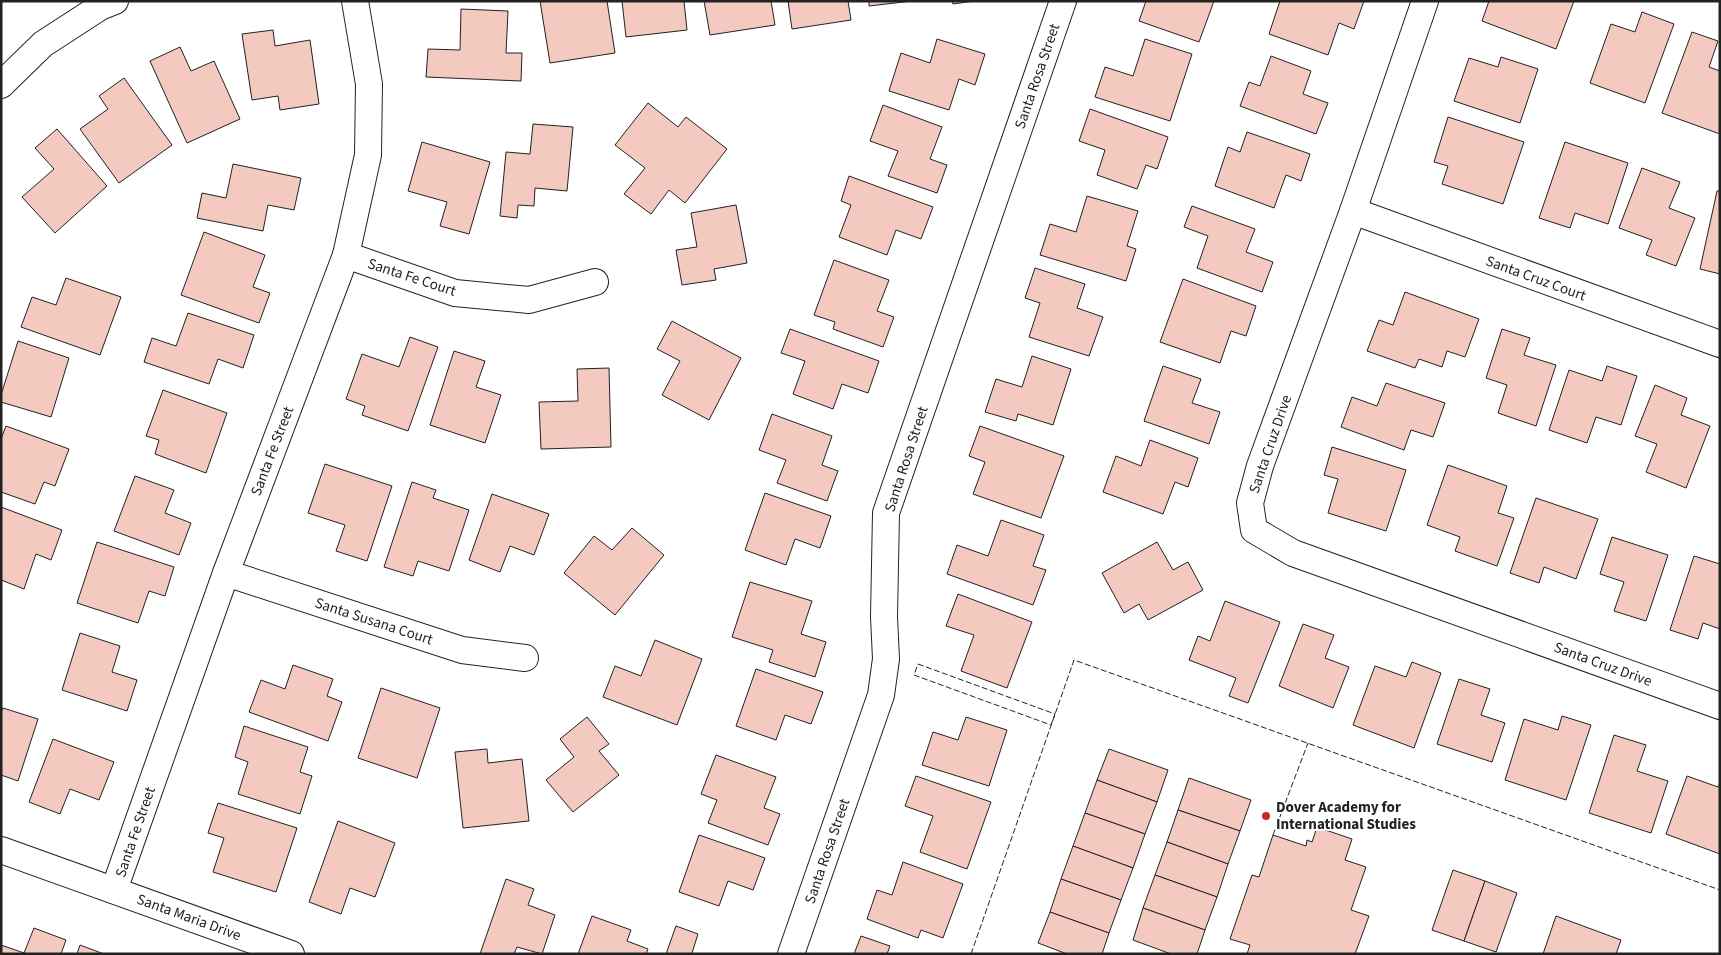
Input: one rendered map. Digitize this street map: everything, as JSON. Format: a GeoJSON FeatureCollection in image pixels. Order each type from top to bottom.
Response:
{"type":"FeatureCollection","features":[{"type":"Feature","properties":{"kind":"street"},"geometry":{"type":"LineString","coordinates":[[1,85],[43,44],[100,7],[115,1]]}},
{"type":"Feature","properties":{"kind":"street","name":"Santa Fe Street"},"geometry":{"type":"LineString","coordinates":[[114,890],[226,573],[346,255],[368,154],[369,84],[355,1]]}},
{"type":"Feature","properties":{"kind":"street","name":"Santa Rosa Street"},"geometry":{"type":"LineString","coordinates":[[791,954],[881,695],[886,658],[884,617],[886,513],[1063,1]]}},
{"type":"Feature","properties":{"kind":"street","name":"Santa Cruz Drive"},"geometry":{"type":"LineString","coordinates":[[1425,1],[1353,211],[1260,466],[1250,503],[1254,530],[1293,553],[1720,706]]}},
{"type":"Feature","properties":{"kind":"street","name":"Santa Cruz Court"},"geometry":{"type":"LineString","coordinates":[[1353,211],[1720,344]]}},
{"type":"Feature","properties":{"kind":"street","name":"Santa Fe Court"},"geometry":{"type":"LineString","coordinates":[[346,255],[455,293],[529,300],[595,282]]}},
{"type":"Feature","properties":{"kind":"street","name":"Santa Susana Court"},"geometry":{"type":"LineString","coordinates":[[226,573],[462,650],[524,658]]}},
{"type":"Feature","properties":{"kind":"street","name":"Santa Maria Drive"},"geometry":{"type":"LineString","coordinates":[[1,850],[291,954]]}},
{"type":"Feature","properties":{"kind":"building"},"geometry":{"type":"Polygon","coordinates":[[[540,1],[607,1],[615,53],[550,63],[540,1]]]}},
{"type":"Feature","properties":{"kind":"building"},"geometry":{"type":"Polygon","coordinates":[[[622,1],[684,1],[687,30],[626,37],[622,1]]]}},
{"type":"Feature","properties":{"kind":"building"},"geometry":{"type":"Polygon","coordinates":[[[704,1],[771,1],[775,25],[710,35],[704,1]]]}},
{"type":"Feature","properties":{"kind":"building"},"geometry":{"type":"Polygon","coordinates":[[[788,1],[848,1],[851,20],[792,29],[788,1]]]}},
{"type":"Feature","properties":{"kind":"building"},"geometry":{"type":"Polygon","coordinates":[[[869,1],[912,1],[869,6],[869,1]]]}},
{"type":"Feature","properties":{"kind":"building"},"geometry":{"type":"Polygon","coordinates":[[[952,1],[974,1],[953,4],[952,1]]]}},
{"type":"Feature","properties":{"kind":"building"},"geometry":{"type":"Polygon","coordinates":[[[1146,1],[1214,1],[1199,42],[1139,21],[1146,1]]]}},
{"type":"Feature","properties":{"kind":"building"},"geometry":{"type":"Polygon","coordinates":[[[1280,1],[1364,1],[1354,29],[1339,23],[1328,55],[1269,34],[1280,1]]]}},
{"type":"Feature","properties":{"kind":"building"},"geometry":{"type":"Polygon","coordinates":[[[1489,1],[1574,1],[1556,49],[1482,21],[1489,1]]]}},
{"type":"Feature","properties":{"kind":"building"},"geometry":{"type":"Polygon","coordinates":[[[461,9],[508,11],[506,53],[522,53],[521,81],[426,77],[428,49],[460,50],[461,9]]]}},
{"type":"Feature","properties":{"kind":"building"},"geometry":{"type":"Polygon","coordinates":[[[1642,12],[1674,24],[1645,103],[1590,83],[1611,24],[1635,32],[1642,12]]]}},
{"type":"Feature","properties":{"kind":"building"},"geometry":{"type":"Polygon","coordinates":[[[273,30],[275,46],[310,40],[319,104],[280,110],[278,96],[252,100],[242,34],[273,30]]]}},
{"type":"Feature","properties":{"kind":"building"},"geometry":{"type":"Polygon","coordinates":[[[1692,32],[1718,41],[1709,67],[1720,71],[1720,134],[1662,113],[1692,32]]]}},
{"type":"Feature","properties":{"kind":"building"},"geometry":{"type":"Polygon","coordinates":[[[937,39],[985,54],[975,85],[959,79],[949,110],[889,91],[901,53],[930,63],[937,39]]]}},
{"type":"Feature","properties":{"kind":"building"},"geometry":{"type":"Polygon","coordinates":[[[1145,39],[1192,54],[1170,121],[1095,97],[1105,67],[1133,76],[1145,39]]]}},
{"type":"Feature","properties":{"kind":"building"},"geometry":{"type":"Polygon","coordinates":[[[180,47],[191,71],[214,61],[240,119],[187,143],[150,61],[180,47]]]}},
{"type":"Feature","properties":{"kind":"building"},"geometry":{"type":"Polygon","coordinates":[[[1271,56],[1311,71],[1303,94],[1328,103],[1316,134],[1240,106],[1249,82],[1260,86],[1271,56]]]}},
{"type":"Feature","properties":{"kind":"building"},"geometry":{"type":"Polygon","coordinates":[[[1501,57],[1538,69],[1520,123],[1454,101],[1469,58],[1498,67],[1501,57]]]}},
{"type":"Feature","properties":{"kind":"building"},"geometry":{"type":"Polygon","coordinates":[[[124,78],[172,145],[119,183],[80,129],[108,109],[99,96],[124,78]]]}},
{"type":"Feature","properties":{"kind":"building"},"geometry":{"type":"Polygon","coordinates":[[[648,103],[678,127],[686,117],[727,149],[685,203],[669,190],[651,214],[624,194],[645,168],[615,145],[648,103]]]}},
{"type":"Feature","properties":{"kind":"building"},"geometry":{"type":"Polygon","coordinates":[[[883,105],[942,127],[930,159],[947,165],[937,193],[888,176],[898,151],[870,141],[883,105]]]}},
{"type":"Feature","properties":{"kind":"building"},"geometry":{"type":"Polygon","coordinates":[[[1090,109],[1168,137],[1157,169],[1146,165],[1137,189],[1097,175],[1105,150],[1079,141],[1090,109]]]}},
{"type":"Feature","properties":{"kind":"building"},"geometry":{"type":"Polygon","coordinates":[[[1448,117],[1524,142],[1503,204],[1442,184],[1448,166],[1434,162],[1448,117]]]}},
{"type":"Feature","properties":{"kind":"building"},"geometry":{"type":"Polygon","coordinates":[[[533,124],[573,127],[567,191],[535,188],[534,206],[518,205],[517,218],[500,216],[506,152],[530,154],[533,124]]]}},
{"type":"Feature","properties":{"kind":"building"},"geometry":{"type":"Polygon","coordinates":[[[57,129],[107,186],[55,233],[22,197],[54,169],[35,148],[57,129]]]}},
{"type":"Feature","properties":{"kind":"building"},"geometry":{"type":"Polygon","coordinates":[[[1247,132],[1310,154],[1301,181],[1286,175],[1274,208],[1215,186],[1228,147],[1240,152],[1247,132]]]}},
{"type":"Feature","properties":{"kind":"building"},"geometry":{"type":"Polygon","coordinates":[[[422,142],[490,162],[469,234],[440,226],[447,202],[408,191],[422,142]]]}},
{"type":"Feature","properties":{"kind":"building"},"geometry":{"type":"Polygon","coordinates":[[[1565,142],[1628,163],[1608,224],[1575,213],[1570,228],[1539,218],[1565,142]]]}},
{"type":"Feature","properties":{"kind":"building"},"geometry":{"type":"Polygon","coordinates":[[[233,164],[301,178],[294,210],[268,205],[263,231],[197,218],[202,193],[226,198],[233,164]]]}},
{"type":"Feature","properties":{"kind":"building"},"geometry":{"type":"Polygon","coordinates":[[[1642,168],[1680,182],[1669,208],[1695,218],[1676,266],[1646,255],[1652,240],[1619,228],[1642,168]]]}},
{"type":"Feature","properties":{"kind":"building"},"geometry":{"type":"Polygon","coordinates":[[[849,176],[933,207],[921,239],[896,230],[887,255],[839,237],[851,205],[841,201],[849,176]]]}},
{"type":"Feature","properties":{"kind":"building"},"geometry":{"type":"Polygon","coordinates":[[[1717,191],[1720,191],[1720,274],[1700,269],[1717,191]]]}},
{"type":"Feature","properties":{"kind":"building"},"geometry":{"type":"Polygon","coordinates":[[[1087,196],[1138,211],[1127,246],[1136,249],[1126,281],[1040,255],[1050,224],[1076,232],[1087,196]]]}},
{"type":"Feature","properties":{"kind":"building"},"geometry":{"type":"Polygon","coordinates":[[[736,205],[747,263],[714,269],[716,280],[682,285],[676,250],[697,247],[691,213],[736,205]]]}},
{"type":"Feature","properties":{"kind":"building"},"geometry":{"type":"Polygon","coordinates":[[[1192,206],[1255,229],[1246,252],[1273,262],[1262,292],[1197,268],[1208,236],[1184,227],[1192,206]]]}},
{"type":"Feature","properties":{"kind":"building"},"geometry":{"type":"Polygon","coordinates":[[[204,232],[265,255],[253,287],[270,293],[259,323],[181,295],[204,232]]]}},
{"type":"Feature","properties":{"kind":"building"},"geometry":{"type":"Polygon","coordinates":[[[834,260],[889,280],[877,311],[894,317],[883,347],[833,329],[835,322],[814,315],[834,260]]]}},
{"type":"Feature","properties":{"kind":"building"},"geometry":{"type":"Polygon","coordinates":[[[1035,268],[1085,284],[1077,308],[1103,317],[1089,356],[1029,337],[1040,303],[1025,298],[1035,268]]]}},
{"type":"Feature","properties":{"kind":"building"},"geometry":{"type":"Polygon","coordinates":[[[66,278],[121,297],[100,355],[21,327],[32,297],[56,305],[66,278]]]}},
{"type":"Feature","properties":{"kind":"building"},"geometry":{"type":"Polygon","coordinates":[[[1183,279],[1256,306],[1246,336],[1231,331],[1220,363],[1160,342],[1183,279]]]}},
{"type":"Feature","properties":{"kind":"building"},"geometry":{"type":"Polygon","coordinates":[[[1405,292],[1479,319],[1465,357],[1447,351],[1442,367],[1419,359],[1415,368],[1367,351],[1379,320],[1393,325],[1405,292]]]}},
{"type":"Feature","properties":{"kind":"building"},"geometry":{"type":"Polygon","coordinates":[[[188,313],[254,335],[243,368],[218,359],[209,384],[144,362],[152,338],[176,346],[188,313]]]}},
{"type":"Feature","properties":{"kind":"building"},"geometry":{"type":"Polygon","coordinates":[[[672,321],[741,358],[709,420],[662,395],[680,361],[657,349],[672,321]]]}},
{"type":"Feature","properties":{"kind":"building"},"geometry":{"type":"Polygon","coordinates":[[[790,329],[879,361],[868,393],[842,384],[833,409],[793,394],[805,361],[781,353],[790,329]]]}},
{"type":"Feature","properties":{"kind":"building"},"geometry":{"type":"Polygon","coordinates":[[[1502,329],[1530,338],[1524,355],[1556,365],[1536,426],[1498,413],[1507,385],[1486,378],[1502,329]]]}},
{"type":"Feature","properties":{"kind":"building"},"geometry":{"type":"Polygon","coordinates":[[[410,337],[438,347],[408,431],[362,415],[365,406],[346,399],[362,354],[399,367],[410,337]]]}},
{"type":"Feature","properties":{"kind":"building"},"geometry":{"type":"Polygon","coordinates":[[[18,341],[69,358],[51,417],[1,402],[1,395],[18,341]]]}},
{"type":"Feature","properties":{"kind":"building"},"geometry":{"type":"Polygon","coordinates":[[[454,351],[485,361],[476,387],[501,395],[485,443],[430,425],[454,351]]]}},
{"type":"Feature","properties":{"kind":"building"},"geometry":{"type":"Polygon","coordinates":[[[1032,356],[1071,369],[1053,425],[1018,414],[1016,421],[985,412],[996,379],[1022,387],[1032,356]]]}},
{"type":"Feature","properties":{"kind":"building"},"geometry":{"type":"Polygon","coordinates":[[[1163,366],[1201,379],[1192,403],[1220,412],[1209,444],[1144,421],[1163,366]]]}},
{"type":"Feature","properties":{"kind":"building"},"geometry":{"type":"Polygon","coordinates":[[[1607,366],[1637,376],[1621,425],[1596,417],[1587,443],[1549,430],[1569,370],[1602,381],[1607,366]]]}},
{"type":"Feature","properties":{"kind":"building"},"geometry":{"type":"Polygon","coordinates":[[[609,368],[611,447],[541,449],[539,402],[578,401],[577,369],[609,368]]]}},
{"type":"Feature","properties":{"kind":"building"},"geometry":{"type":"Polygon","coordinates":[[[1386,383],[1445,403],[1433,437],[1411,430],[1404,450],[1341,427],[1352,397],[1377,406],[1386,383]]]}},
{"type":"Feature","properties":{"kind":"building"},"geometry":{"type":"Polygon","coordinates":[[[1655,385],[1687,398],[1681,415],[1710,426],[1686,488],[1646,472],[1657,444],[1635,436],[1655,385]]]}},
{"type":"Feature","properties":{"kind":"building"},"geometry":{"type":"Polygon","coordinates":[[[163,390],[227,413],[206,473],[155,454],[159,440],[146,436],[163,390]]]}},
{"type":"Feature","properties":{"kind":"building"},"geometry":{"type":"Polygon","coordinates":[[[772,414],[832,436],[822,465],[838,471],[827,501],[777,483],[786,460],[759,450],[772,414]]]}},
{"type":"Feature","properties":{"kind":"building"},"geometry":{"type":"Polygon","coordinates":[[[6,426],[69,449],[55,486],[44,482],[35,504],[1,492],[1,439],[6,426]]]}},
{"type":"Feature","properties":{"kind":"building"},"geometry":{"type":"Polygon","coordinates":[[[980,426],[1064,456],[1041,518],[973,494],[985,462],[969,456],[980,426]]]}},
{"type":"Feature","properties":{"kind":"building"},"geometry":{"type":"Polygon","coordinates":[[[1150,440],[1198,458],[1188,487],[1175,482],[1163,514],[1103,492],[1116,456],[1141,466],[1150,440]]]}},
{"type":"Feature","properties":{"kind":"building"},"geometry":{"type":"Polygon","coordinates":[[[1332,447],[1406,470],[1386,531],[1328,513],[1338,479],[1324,475],[1332,447]]]}},
{"type":"Feature","properties":{"kind":"building"},"geometry":{"type":"Polygon","coordinates":[[[325,464],[392,486],[367,561],[336,551],[345,525],[308,513],[325,464]]]}},
{"type":"Feature","properties":{"kind":"building"},"geometry":{"type":"Polygon","coordinates":[[[1448,465],[1507,486],[1498,513],[1514,518],[1497,566],[1455,551],[1460,537],[1427,525],[1448,465]]]}},
{"type":"Feature","properties":{"kind":"building"},"geometry":{"type":"Polygon","coordinates":[[[135,476],[174,490],[165,513],[191,523],[179,555],[114,531],[135,476]]]}},
{"type":"Feature","properties":{"kind":"building"},"geometry":{"type":"Polygon","coordinates":[[[412,482],[436,490],[433,498],[469,510],[449,571],[418,561],[413,576],[384,567],[412,482]]]}},
{"type":"Feature","properties":{"kind":"building"},"geometry":{"type":"Polygon","coordinates":[[[765,493],[831,516],[820,548],[795,539],[786,565],[745,550],[765,493]]]}},
{"type":"Feature","properties":{"kind":"building"},"geometry":{"type":"Polygon","coordinates":[[[492,494],[549,514],[534,555],[510,546],[500,572],[469,560],[492,494]]]}},
{"type":"Feature","properties":{"kind":"building"},"geometry":{"type":"Polygon","coordinates":[[[1536,498],[1598,519],[1576,579],[1544,567],[1539,583],[1510,573],[1536,498]]]}},
{"type":"Feature","properties":{"kind":"building"},"geometry":{"type":"Polygon","coordinates":[[[1,507],[62,530],[51,560],[36,554],[24,589],[1,580],[1,507]]]}},
{"type":"Feature","properties":{"kind":"building"},"geometry":{"type":"Polygon","coordinates":[[[1001,520],[1044,535],[1033,566],[1046,570],[1033,605],[947,574],[957,545],[988,556],[1001,520]]]}},
{"type":"Feature","properties":{"kind":"building"},"geometry":{"type":"Polygon","coordinates":[[[632,528],[664,555],[615,615],[564,573],[594,536],[612,550],[632,528]]]}},
{"type":"Feature","properties":{"kind":"building"},"geometry":{"type":"Polygon","coordinates":[[[1612,537],[1668,555],[1646,621],[1614,611],[1624,582],[1600,574],[1612,537]]]}},
{"type":"Feature","properties":{"kind":"building"},"geometry":{"type":"Polygon","coordinates":[[[97,542],[174,567],[165,596],[149,591],[138,623],[77,603],[97,542]]]}},
{"type":"Feature","properties":{"kind":"building"},"geometry":{"type":"Polygon","coordinates":[[[1157,542],[1173,570],[1188,562],[1203,590],[1148,620],[1139,604],[1124,613],[1102,573],[1157,542]]]}},
{"type":"Feature","properties":{"kind":"building"},"geometry":{"type":"Polygon","coordinates":[[[1694,556],[1720,564],[1720,629],[1703,623],[1698,639],[1670,630],[1694,556]]]}},
{"type":"Feature","properties":{"kind":"building"},"geometry":{"type":"Polygon","coordinates":[[[750,582],[812,601],[801,634],[826,642],[815,677],[769,662],[773,650],[732,637],[750,582]]]}},
{"type":"Feature","properties":{"kind":"building"},"geometry":{"type":"Polygon","coordinates":[[[958,594],[1032,622],[1007,688],[961,671],[974,635],[946,626],[958,594]]]}},
{"type":"Feature","properties":{"kind":"building"},"geometry":{"type":"Polygon","coordinates":[[[1225,601],[1280,622],[1248,703],[1229,696],[1236,678],[1189,660],[1198,636],[1210,641],[1225,601]]]}},
{"type":"Feature","properties":{"kind":"building"},"geometry":{"type":"Polygon","coordinates":[[[1303,624],[1334,635],[1325,658],[1349,667],[1333,708],[1279,686],[1303,624]]]}},
{"type":"Feature","properties":{"kind":"building"},"geometry":{"type":"Polygon","coordinates":[[[80,633],[120,646],[112,672],[137,680],[127,711],[62,690],[80,633]]]}},
{"type":"Feature","properties":{"kind":"building"},"geometry":{"type":"Polygon","coordinates":[[[655,640],[702,659],[677,725],[603,697],[615,666],[641,676],[655,640]]]}},
{"type":"Feature","properties":{"kind":"building"},"geometry":{"type":"Polygon","coordinates":[[[1412,662],[1441,673],[1414,748],[1353,725],[1375,666],[1406,677],[1412,662]]]}},
{"type":"Feature","properties":{"kind":"building"},"geometry":{"type":"Polygon","coordinates":[[[293,665],[333,679],[327,696],[342,702],[328,741],[249,712],[261,680],[285,689],[293,665]]]}},
{"type":"Feature","properties":{"kind":"building"},"geometry":{"type":"Polygon","coordinates":[[[756,669],[823,692],[811,724],[785,715],[776,740],[736,726],[756,669]]]}},
{"type":"Feature","properties":{"kind":"building"},"geometry":{"type":"Polygon","coordinates":[[[1459,679],[1490,689],[1481,715],[1505,723],[1492,762],[1437,744],[1459,679]]]}},
{"type":"Feature","properties":{"kind":"building"},"geometry":{"type":"Polygon","coordinates":[[[381,688],[440,708],[417,778],[358,758],[381,688]]]}},
{"type":"Feature","properties":{"kind":"building"},"geometry":{"type":"Polygon","coordinates":[[[3,708],[38,719],[18,781],[1,775],[1,712],[3,708]]]}},
{"type":"Feature","properties":{"kind":"building"},"geometry":{"type":"Polygon","coordinates":[[[1562,716],[1591,725],[1566,800],[1505,780],[1524,719],[1558,730],[1562,716]]]}},
{"type":"Feature","properties":{"kind":"building"},"geometry":{"type":"Polygon","coordinates":[[[587,717],[609,744],[599,751],[619,775],[573,812],[546,780],[574,757],[560,739],[587,717]]]}},
{"type":"Feature","properties":{"kind":"building"},"geometry":{"type":"Polygon","coordinates":[[[966,717],[1007,730],[989,786],[922,765],[933,732],[958,740],[966,717]]]}},
{"type":"Feature","properties":{"kind":"building"},"geometry":{"type":"Polygon","coordinates":[[[244,726],[308,747],[300,772],[312,776],[300,814],[238,794],[248,762],[235,757],[244,726]]]}},
{"type":"Feature","properties":{"kind":"building"},"geometry":{"type":"Polygon","coordinates":[[[1614,735],[1646,745],[1637,771],[1668,781],[1651,833],[1589,813],[1614,735]]]}},
{"type":"Feature","properties":{"kind":"building"},"geometry":{"type":"Polygon","coordinates":[[[53,739],[114,762],[99,800],[70,789],[60,814],[29,802],[53,739]]]}},
{"type":"Feature","properties":{"kind":"building"},"geometry":{"type":"Polygon","coordinates":[[[487,749],[488,763],[522,759],[529,821],[463,828],[455,752],[487,749]]]}},
{"type":"Feature","properties":{"kind":"building"},"geometry":{"type":"Polygon","coordinates":[[[1109,749],[1168,770],[1157,802],[1097,780],[1109,749]]]}},
{"type":"Feature","properties":{"kind":"building"},"geometry":{"type":"Polygon","coordinates":[[[716,755],[776,777],[764,808],[780,814],[768,845],[708,823],[717,800],[701,794],[716,755]]]}},
{"type":"Feature","properties":{"kind":"building"},"geometry":{"type":"Polygon","coordinates":[[[916,776],[991,802],[967,869],[920,852],[933,816],[905,806],[916,776]]]}},
{"type":"Feature","properties":{"kind":"building"},"geometry":{"type":"Polygon","coordinates":[[[1687,776],[1718,787],[1720,783],[1720,854],[1666,834],[1687,776]]]}},
{"type":"Feature","properties":{"kind":"building"},"geometry":{"type":"Polygon","coordinates":[[[1189,778],[1251,800],[1240,831],[1178,810],[1189,778]]]}},
{"type":"Feature","properties":{"kind":"building"},"geometry":{"type":"Polygon","coordinates":[[[1097,780],[1157,802],[1145,834],[1085,813],[1097,780]]]}},
{"type":"Feature","properties":{"kind":"building"},"geometry":{"type":"Polygon","coordinates":[[[218,803],[297,828],[276,892],[213,872],[224,838],[208,833],[218,803]]]}},
{"type":"Feature","properties":{"kind":"building"},"geometry":{"type":"Polygon","coordinates":[[[1178,810],[1240,831],[1228,864],[1167,842],[1178,810]]]}},
{"type":"Feature","properties":{"kind":"building"},"geometry":{"type":"Polygon","coordinates":[[[1085,813],[1145,834],[1133,868],[1073,846],[1085,813]]]}},
{"type":"Feature","properties":{"kind":"building"},"geometry":{"type":"Polygon","coordinates":[[[338,821],[395,843],[375,897],[350,888],[341,914],[309,902],[338,821]]]}},
{"type":"Feature","properties":{"kind":"building"},"geometry":{"type":"Polygon","coordinates":[[[1317,827],[1352,839],[1345,860],[1366,867],[1351,910],[1369,916],[1355,954],[1247,954],[1250,945],[1230,939],[1252,875],[1259,877],[1273,835],[1306,846],[1307,840],[1312,842],[1317,827]]]}},
{"type":"Feature","properties":{"kind":"building"},"geometry":{"type":"Polygon","coordinates":[[[699,835],[765,858],[753,890],[728,881],[719,906],[679,892],[699,835]]]}},
{"type":"Feature","properties":{"kind":"building"},"geometry":{"type":"Polygon","coordinates":[[[1167,842],[1228,864],[1217,897],[1155,875],[1167,842]]]}},
{"type":"Feature","properties":{"kind":"building"},"geometry":{"type":"Polygon","coordinates":[[[1073,846],[1133,868],[1121,900],[1061,879],[1073,846]]]}},
{"type":"Feature","properties":{"kind":"building"},"geometry":{"type":"Polygon","coordinates":[[[903,862],[963,884],[943,938],[921,930],[918,938],[867,919],[877,890],[892,895],[903,862]]]}},
{"type":"Feature","properties":{"kind":"building"},"geometry":{"type":"Polygon","coordinates":[[[1453,870],[1485,881],[1464,941],[1432,930],[1453,870]]]}},
{"type":"Feature","properties":{"kind":"building"},"geometry":{"type":"Polygon","coordinates":[[[1155,875],[1217,897],[1205,930],[1143,908],[1155,875]]]}},
{"type":"Feature","properties":{"kind":"building"},"geometry":{"type":"Polygon","coordinates":[[[506,879],[534,889],[528,905],[555,915],[542,954],[517,947],[514,954],[480,954],[506,879]]]}},
{"type":"Feature","properties":{"kind":"building"},"geometry":{"type":"Polygon","coordinates":[[[1061,879],[1121,900],[1109,933],[1050,912],[1061,879]]]}},
{"type":"Feature","properties":{"kind":"building"},"geometry":{"type":"Polygon","coordinates":[[[1485,881],[1517,893],[1496,952],[1464,941],[1485,881]]]}},
{"type":"Feature","properties":{"kind":"building"},"geometry":{"type":"Polygon","coordinates":[[[1143,908],[1205,930],[1197,954],[1171,954],[1133,940],[1143,908]]]}},
{"type":"Feature","properties":{"kind":"building"},"geometry":{"type":"Polygon","coordinates":[[[1050,912],[1109,933],[1102,954],[1067,954],[1038,943],[1050,912]]]}},
{"type":"Feature","properties":{"kind":"building"},"geometry":{"type":"Polygon","coordinates":[[[592,916],[631,930],[627,941],[648,949],[646,954],[578,954],[592,916]]]}},
{"type":"Feature","properties":{"kind":"building"},"geometry":{"type":"Polygon","coordinates":[[[1556,916],[1621,940],[1616,954],[1543,954],[1556,916]]]}},
{"type":"Feature","properties":{"kind":"building"},"geometry":{"type":"Polygon","coordinates":[[[676,926],[698,934],[692,953],[694,954],[666,954],[676,926]]]}},
{"type":"Feature","properties":{"kind":"building"},"geometry":{"type":"Polygon","coordinates":[[[34,928],[66,940],[61,954],[1,954],[1,945],[24,953],[34,928]]]}},
{"type":"Feature","properties":{"kind":"building"},"geometry":{"type":"Polygon","coordinates":[[[861,936],[890,946],[887,954],[854,954],[861,936]]]}},
{"type":"Feature","properties":{"kind":"building"},"geometry":{"type":"Polygon","coordinates":[[[80,945],[104,954],[77,954],[80,945]]]}},
{"type":"Feature","properties":{"kind":"fence"},"geometry":{"type":"LineString","coordinates":[[971,954],[1074,660],[1720,890]]}},
{"type":"Feature","properties":{"kind":"fence"},"geometry":{"type":"LineString","coordinates":[[918,664],[1055,714],[1051,725],[914,675],[918,664]]}},
{"type":"Feature","properties":{"kind":"fence"},"geometry":{"type":"LineString","coordinates":[[1273,835],[1308,743]]}},
{"type":"Feature","properties":{"kind":"place","name":"Dover Academy for International Studies"},"geometry":{"type":"Point","coordinates":[1266,816]}}]}
